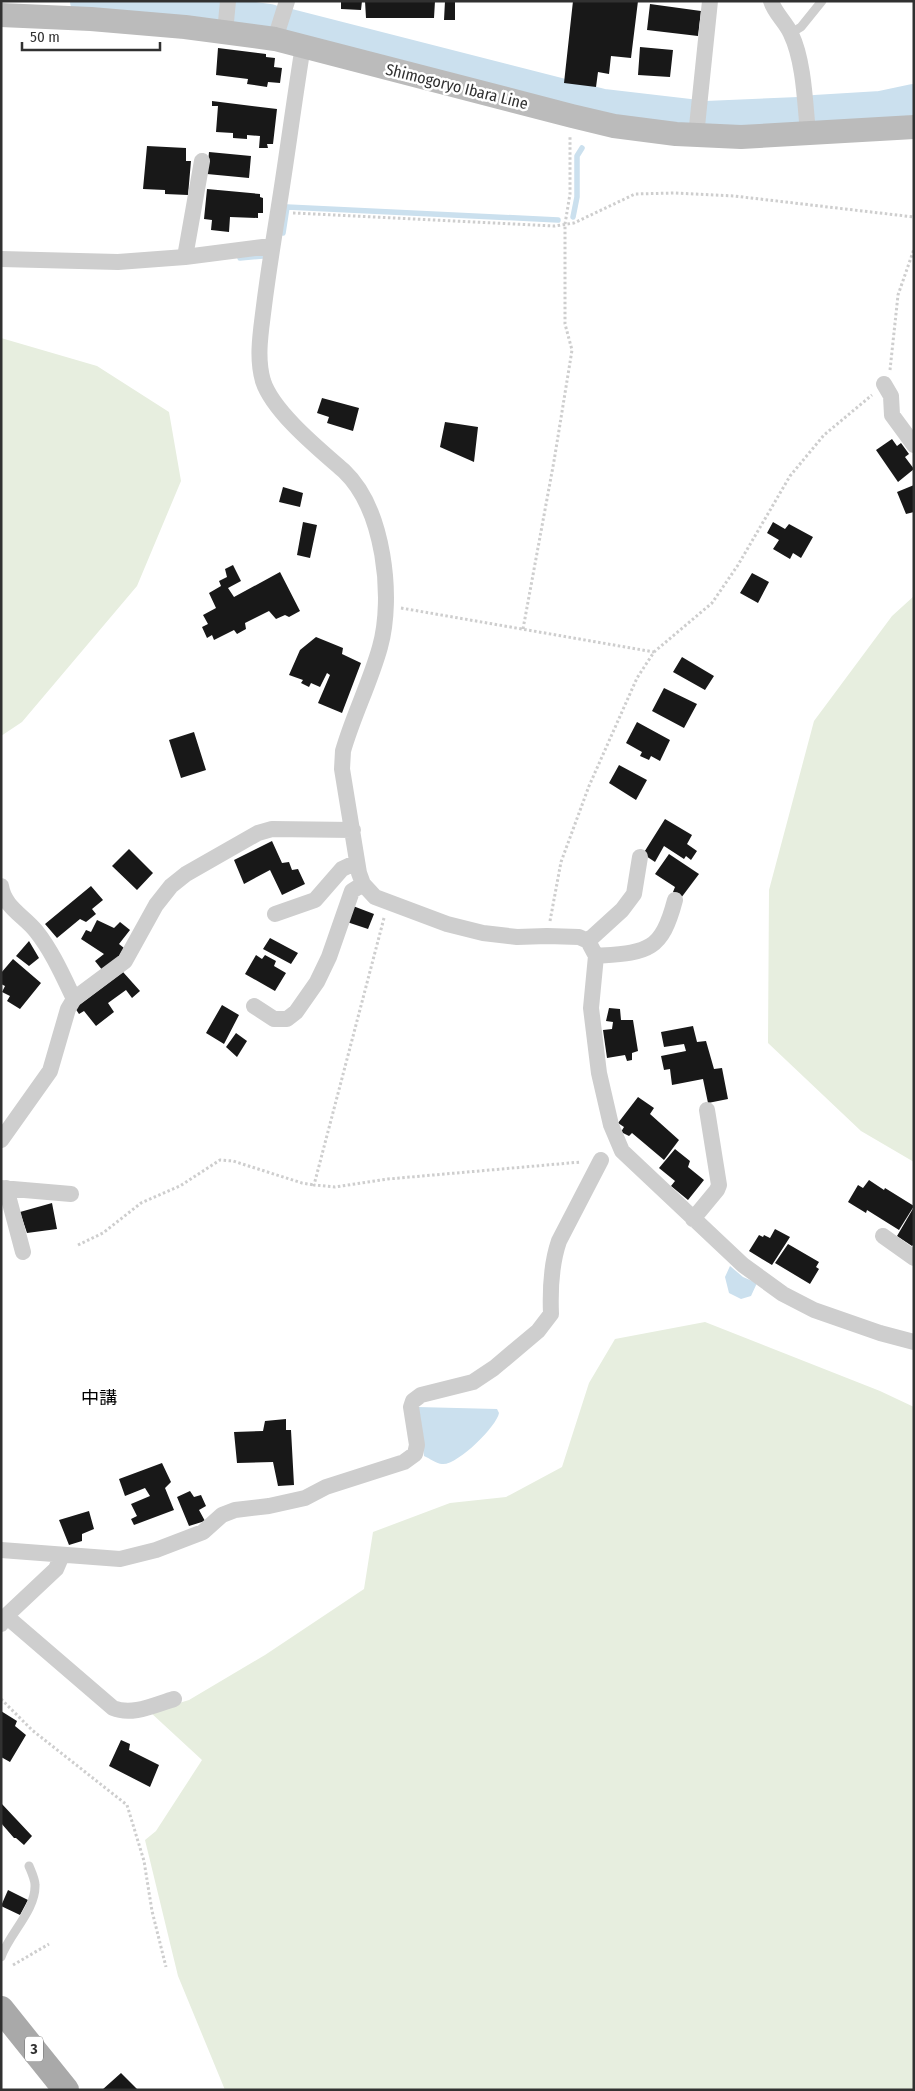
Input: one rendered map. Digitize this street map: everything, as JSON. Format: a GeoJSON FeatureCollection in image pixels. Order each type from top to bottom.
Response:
{"type":"FeatureCollection","features":[{"type":"Feature","properties":{"kind":"main road","name":"Shimogoryo Ibara Line"},"geometry":{"type":"LineString","coordinates":[[1,15],[91,19],[226,32],[275,39],[614,126],[697,123],[741,137],[914,127]]}},
{"type":"Feature","properties":{"kind":"main road","name":"3"},"geometry":{"type":"LineString","coordinates":[[3,2016],[66,2090]]}},
{"type":"Feature","properties":{"kind":"street"},"geometry":{"type":"LineString","coordinates":[[226,32],[228,1]]}},
{"type":"Feature","properties":{"kind":"street"},"geometry":{"type":"LineString","coordinates":[[275,39],[287,1]]}},
{"type":"Feature","properties":{"kind":"street"},"geometry":{"type":"LineString","coordinates":[[697,123],[710,1]]}},
{"type":"Feature","properties":{"kind":"street"},"geometry":{"type":"LineString","coordinates":[[771,1],[791,33],[799,59],[808,133]]}},
{"type":"Feature","properties":{"kind":"street"},"geometry":{"type":"LineString","coordinates":[[303,46],[271,246],[259,344],[259,362],[264,383],[280,409],[349,476],[362,494],[372,513],[380,540],[385,606],[380,646],[343,751],[342,769],[357,862],[363,884],[375,897],[447,924],[483,933],[517,937],[579,937],[588,941],[596,956],[591,1008],[599,1073],[611,1125],[622,1151],[743,1265],[783,1294],[814,1310],[912,1338]]}},
{"type":"Feature","properties":{"kind":"street"},"geometry":{"type":"LineString","coordinates":[[185,257],[202,161]]}},
{"type":"Feature","properties":{"kind":"street"},"geometry":{"type":"LineString","coordinates":[[1,259],[118,262],[185,257],[271,246]]}},
{"type":"Feature","properties":{"kind":"street"},"geometry":{"type":"LineString","coordinates":[[884,384],[891,396],[892,415],[914,445]]}},
{"type":"Feature","properties":{"kind":"street"},"geometry":{"type":"LineString","coordinates":[[1,1140],[50,1071],[68,1009],[74,998],[125,961],[156,905],[171,886],[186,874],[258,833],[272,829],[353,830]]}},
{"type":"Feature","properties":{"kind":"street"},"geometry":{"type":"LineString","coordinates":[[588,941],[622,910],[634,894],[640,857]]}},
{"type":"Feature","properties":{"kind":"street"},"geometry":{"type":"LineString","coordinates":[[275,914],[315,900],[342,869],[357,862]]}},
{"type":"Feature","properties":{"kind":"street"},"geometry":{"type":"LineString","coordinates":[[254,1006],[274,1019],[287,1019],[296,1012],[317,982],[330,957],[352,891],[363,884]]}},
{"type":"Feature","properties":{"kind":"street"},"geometry":{"type":"LineString","coordinates":[[1,886],[2,895],[8,903],[35,930],[45,944],[74,998]]}},
{"type":"Feature","properties":{"kind":"street"},"geometry":{"type":"LineString","coordinates":[[596,956],[633,954],[656,944],[668,924],[675,900]]}},
{"type":"Feature","properties":{"kind":"street"},"geometry":{"type":"LineString","coordinates":[[693,1219],[719,1185],[707,1110]]}},
{"type":"Feature","properties":{"kind":"street"},"geometry":{"type":"LineString","coordinates":[[1,1550],[120,1559],[156,1550],[203,1532],[222,1515],[235,1510],[269,1506],[305,1498],[326,1487],[404,1462],[415,1454],[417,1445],[411,1407],[413,1401],[421,1395],[473,1382],[494,1368],[538,1330],[551,1314],[550,1291],[555,1252],[559,1240],[601,1160]]}},
{"type":"Feature","properties":{"kind":"street"},"geometry":{"type":"LineString","coordinates":[[23,1252],[4,1188],[71,1194]]}},
{"type":"Feature","properties":{"kind":"street"},"geometry":{"type":"LineString","coordinates":[[883,1236],[914,1258]]}},
{"type":"Feature","properties":{"kind":"street"},"geometry":{"type":"LineString","coordinates":[[62,1555],[56,1569],[4,1620],[112,1708],[122,1712],[132,1711],[174,1699]]}},
{"type":"Feature","properties":{"kind":"lane"},"geometry":{"type":"LineString","coordinates":[[791,33],[801,27],[822,1]]}},
{"type":"Feature","properties":{"kind":"lane"},"geometry":{"type":"LineString","coordinates":[[1,1957],[4,1949],[26,1917],[32,1900],[35,1885],[29,1866]]}},
{"type":"Feature","properties":{"kind":"path"},"geometry":{"type":"LineString","coordinates":[[523,629],[572,350],[565,324],[565,224],[570,194],[570,127],[572,116]]}},
{"type":"Feature","properties":{"kind":"path"},"geometry":{"type":"LineString","coordinates":[[291,213],[555,226],[574,223],[635,194],[674,193],[734,196],[914,217]]}},
{"type":"Feature","properties":{"kind":"path"},"geometry":{"type":"LineString","coordinates":[[547,936],[561,862],[588,786],[637,678],[654,652],[712,604],[738,565],[790,476],[824,435],[884,384],[890,370],[898,295],[914,249]]}},
{"type":"Feature","properties":{"kind":"path"},"geometry":{"type":"LineString","coordinates":[[385,606],[654,652]]}},
{"type":"Feature","properties":{"kind":"path"},"geometry":{"type":"LineString","coordinates":[[314,1185],[388,903]]}},
{"type":"Feature","properties":{"kind":"path"},"geometry":{"type":"LineString","coordinates":[[78,1245],[103,1233],[141,1203],[180,1186],[220,1160],[233,1160],[302,1183],[335,1187],[388,1179],[601,1160]]}},
{"type":"Feature","properties":{"kind":"path"},"geometry":{"type":"LineString","coordinates":[[1,1699],[32,1730],[127,1805],[144,1861],[152,1911],[166,1967]]}},
{"type":"Feature","properties":{"kind":"path"},"geometry":{"type":"LineString","coordinates":[[10,1967],[49,1944]]}},
{"type":"Feature","properties":{"kind":"green space"},"geometry":{"type":"Polygon","coordinates":[[[1,338],[97,366],[169,412],[181,481],[137,586],[22,722],[1,736],[1,338]]]}},
{"type":"Feature","properties":{"kind":"green space"},"geometry":{"type":"Polygon","coordinates":[[[914,596],[914,1162],[861,1131],[768,1043],[769,890],[814,721],[892,616],[914,596]]]}},
{"type":"Feature","properties":{"kind":"green space"},"geometry":{"type":"Polygon","coordinates":[[[705,1322],[880,1391],[914,1407],[914,2090],[225,2090],[178,1976],[145,1840],[156,1831],[202,1760],[150,1712],[189,1700],[265,1655],[364,1589],[373,1532],[450,1503],[506,1497],[562,1467],[589,1383],[615,1339],[705,1322]]]}},
{"type":"Feature","properties":{"kind":"water"},"geometry":{"type":"Polygon","coordinates":[[[730,1266],[743,1277],[757,1283],[751,1296],[741,1299],[729,1293],[725,1277],[730,1266]]]}},
{"type":"Feature","properties":{"kind":"water"},"geometry":{"type":"Polygon","coordinates":[[[417,1407],[497,1409],[499,1413],[491,1427],[475,1444],[457,1459],[442,1464],[424,1456],[417,1407]]]}},
{"type":"Feature","properties":{"kind":"building"},"geometry":{"type":"Polygon","coordinates":[[[341,1],[362,1],[361,10],[341,9],[341,1]]]}},
{"type":"Feature","properties":{"kind":"building"},"geometry":{"type":"Polygon","coordinates":[[[365,1],[435,1],[434,18],[366,18],[365,1]]]}},
{"type":"Feature","properties":{"kind":"building"},"geometry":{"type":"Polygon","coordinates":[[[445,1],[455,1],[455,20],[444,20],[445,1]]]}},
{"type":"Feature","properties":{"kind":"building"},"geometry":{"type":"Polygon","coordinates":[[[573,1],[638,1],[631,58],[611,56],[609,74],[598,72],[596,87],[564,83],[573,1]]]}},
{"type":"Feature","properties":{"kind":"building"},"geometry":{"type":"Polygon","coordinates":[[[650,4],[701,11],[698,36],[647,30],[650,4]]]}},
{"type":"Feature","properties":{"kind":"building"},"geometry":{"type":"Polygon","coordinates":[[[640,47],[673,50],[670,77],[638,75],[640,47]]]}},
{"type":"Feature","properties":{"kind":"building"},"geometry":{"type":"Polygon","coordinates":[[[218,48],[266,54],[266,57],[275,58],[274,67],[282,68],[280,83],[268,82],[267,87],[247,84],[248,79],[216,75],[218,48]]]}},
{"type":"Feature","properties":{"kind":"building"},"geometry":{"type":"Polygon","coordinates":[[[212,101],[277,109],[273,144],[267,144],[268,148],[259,148],[260,136],[247,135],[247,139],[233,138],[233,133],[216,132],[218,106],[212,106],[212,101]]]}},
{"type":"Feature","properties":{"kind":"building"},"geometry":{"type":"Polygon","coordinates":[[[147,146],[186,148],[186,161],[191,161],[188,195],[165,194],[165,190],[143,189],[147,146]]]}},
{"type":"Feature","properties":{"kind":"building"},"geometry":{"type":"Polygon","coordinates":[[[209,152],[251,156],[249,178],[207,174],[209,152]]]}},
{"type":"Feature","properties":{"kind":"building"},"geometry":{"type":"Polygon","coordinates":[[[207,189],[260,194],[260,197],[263,198],[263,213],[258,213],[258,218],[230,217],[229,232],[211,230],[212,220],[204,219],[207,189]]]}},
{"type":"Feature","properties":{"kind":"building"},"geometry":{"type":"Polygon","coordinates":[[[322,398],[359,408],[353,431],[327,423],[329,417],[317,413],[322,398]]]}},
{"type":"Feature","properties":{"kind":"building"},"geometry":{"type":"Polygon","coordinates":[[[445,422],[478,427],[474,462],[440,447],[445,422]]]}},
{"type":"Feature","properties":{"kind":"building"},"geometry":{"type":"Polygon","coordinates":[[[892,439],[897,446],[901,443],[909,454],[905,457],[914,469],[898,482],[876,450],[892,439]]]}},
{"type":"Feature","properties":{"kind":"building"},"geometry":{"type":"Polygon","coordinates":[[[914,485],[914,512],[906,514],[897,492],[914,485]]]}},
{"type":"Feature","properties":{"kind":"building"},"geometry":{"type":"Polygon","coordinates":[[[283,487],[303,493],[300,507],[279,502],[283,487]]]}},
{"type":"Feature","properties":{"kind":"building"},"geometry":{"type":"Polygon","coordinates":[[[303,522],[317,525],[310,558],[297,555],[303,522]]]}},
{"type":"Feature","properties":{"kind":"building"},"geometry":{"type":"Polygon","coordinates":[[[773,522],[785,529],[789,524],[813,537],[801,558],[793,553],[790,559],[773,549],[779,540],[767,533],[773,522]]]}},
{"type":"Feature","properties":{"kind":"building"},"geometry":{"type":"Polygon","coordinates":[[[233,565],[241,581],[228,588],[234,597],[280,572],[300,611],[289,617],[285,615],[276,619],[269,611],[245,623],[246,629],[237,634],[234,630],[214,640],[212,635],[207,638],[202,627],[208,624],[203,615],[216,608],[209,593],[221,586],[219,581],[227,577],[225,569],[233,565]]]}},
{"type":"Feature","properties":{"kind":"building"},"geometry":{"type":"Polygon","coordinates":[[[752,573],[769,582],[758,603],[740,593],[752,573]]]}},
{"type":"Feature","properties":{"kind":"building"},"geometry":{"type":"Polygon","coordinates":[[[316,637],[343,648],[342,654],[361,663],[342,713],[318,703],[330,675],[327,673],[320,687],[311,683],[309,687],[301,683],[303,680],[289,675],[300,650],[316,637]]]}},
{"type":"Feature","properties":{"kind":"building"},"geometry":{"type":"Polygon","coordinates":[[[682,657],[714,676],[705,690],[673,672],[682,657]]]}},
{"type":"Feature","properties":{"kind":"building"},"geometry":{"type":"Polygon","coordinates":[[[664,688],[697,704],[684,728],[652,711],[664,688]]]}},
{"type":"Feature","properties":{"kind":"building"},"geometry":{"type":"Polygon","coordinates":[[[637,722],[670,740],[660,761],[651,756],[649,760],[640,756],[642,752],[626,743],[637,722]]]}},
{"type":"Feature","properties":{"kind":"building"},"geometry":{"type":"Polygon","coordinates":[[[194,732],[206,770],[181,778],[169,740],[194,732]]]}},
{"type":"Feature","properties":{"kind":"building"},"geometry":{"type":"Polygon","coordinates":[[[619,765],[647,780],[636,800],[609,783],[619,765]]]}},
{"type":"Feature","properties":{"kind":"building"},"geometry":{"type":"Polygon","coordinates":[[[665,819],[692,835],[687,844],[697,851],[691,860],[686,856],[684,859],[664,846],[655,862],[643,854],[665,819]]]}},
{"type":"Feature","properties":{"kind":"building"},"geometry":{"type":"Polygon","coordinates":[[[272,841],[282,863],[289,862],[292,870],[298,869],[305,884],[282,895],[270,870],[244,884],[234,860],[272,841]]]}},
{"type":"Feature","properties":{"kind":"building"},"geometry":{"type":"Polygon","coordinates":[[[129,849],[153,873],[137,890],[112,866],[129,849]]]}},
{"type":"Feature","properties":{"kind":"building"},"geometry":{"type":"Polygon","coordinates":[[[669,854],[699,874],[681,898],[673,892],[675,887],[655,874],[669,854]]]}},
{"type":"Feature","properties":{"kind":"building"},"geometry":{"type":"Polygon","coordinates":[[[91,886],[103,900],[92,909],[96,914],[86,922],[80,919],[57,938],[45,924],[91,886]]]}},
{"type":"Feature","properties":{"kind":"building"},"geometry":{"type":"Polygon","coordinates":[[[353,906],[374,914],[368,929],[347,922],[353,906]]]}},
{"type":"Feature","properties":{"kind":"building"},"geometry":{"type":"Polygon","coordinates":[[[97,920],[114,928],[120,922],[130,930],[119,944],[124,948],[116,961],[103,971],[95,961],[104,954],[81,939],[86,930],[91,932],[97,920]]]}},
{"type":"Feature","properties":{"kind":"building"},"geometry":{"type":"Polygon","coordinates":[[[270,938],[298,953],[291,964],[263,949],[270,938]]]}},
{"type":"Feature","properties":{"kind":"building"},"geometry":{"type":"Polygon","coordinates":[[[29,941],[39,958],[29,966],[16,956],[29,941]]]}},
{"type":"Feature","properties":{"kind":"building"},"geometry":{"type":"Polygon","coordinates":[[[256,955],[262,959],[265,955],[276,961],[274,966],[286,973],[275,991],[245,974],[256,955]]]}},
{"type":"Feature","properties":{"kind":"building"},"geometry":{"type":"Polygon","coordinates":[[[13,959],[41,983],[20,1009],[7,1001],[10,996],[2,992],[5,986],[1,984],[1,973],[13,959]]]}},
{"type":"Feature","properties":{"kind":"building"},"geometry":{"type":"Polygon","coordinates":[[[123,972],[140,991],[132,998],[126,990],[108,1003],[114,1012],[96,1026],[84,1011],[79,1014],[75,1008],[123,972]]]}},
{"type":"Feature","properties":{"kind":"building"},"geometry":{"type":"Polygon","coordinates":[[[222,1005],[239,1015],[224,1044],[206,1033],[222,1005]]]}},
{"type":"Feature","properties":{"kind":"building"},"geometry":{"type":"Polygon","coordinates":[[[609,1008],[620,1009],[621,1020],[633,1020],[638,1051],[632,1053],[632,1060],[627,1061],[625,1055],[607,1058],[603,1030],[612,1029],[613,1022],[606,1021],[609,1008]]]}},
{"type":"Feature","properties":{"kind":"building"},"geometry":{"type":"Polygon","coordinates":[[[693,1026],[697,1042],[706,1041],[714,1069],[722,1068],[728,1099],[708,1103],[703,1079],[672,1085],[670,1069],[664,1070],[661,1056],[686,1051],[684,1044],[664,1047],[661,1032],[693,1026]]]}},
{"type":"Feature","properties":{"kind":"building"},"geometry":{"type":"Polygon","coordinates":[[[236,1033],[247,1041],[237,1057],[226,1047],[236,1033]]]}},
{"type":"Feature","properties":{"kind":"building"},"geometry":{"type":"Polygon","coordinates":[[[638,1097],[654,1108],[650,1114],[679,1140],[664,1160],[632,1133],[629,1136],[621,1132],[624,1127],[618,1123],[638,1097]]]}},
{"type":"Feature","properties":{"kind":"building"},"geometry":{"type":"Polygon","coordinates":[[[675,1149],[690,1161],[688,1167],[704,1180],[688,1200],[671,1186],[675,1181],[659,1168],[675,1149]]]}},
{"type":"Feature","properties":{"kind":"building"},"geometry":{"type":"Polygon","coordinates":[[[869,1180],[914,1206],[899,1230],[867,1210],[866,1213],[848,1202],[858,1185],[863,1188],[869,1180]]]}},
{"type":"Feature","properties":{"kind":"building"},"geometry":{"type":"Polygon","coordinates":[[[52,1203],[57,1229],[27,1233],[20,1212],[52,1203]]]}},
{"type":"Feature","properties":{"kind":"building"},"geometry":{"type":"Polygon","coordinates":[[[914,1207],[914,1244],[912,1246],[897,1236],[914,1207]]]}},
{"type":"Feature","properties":{"kind":"building"},"geometry":{"type":"Polygon","coordinates":[[[775,1229],[790,1237],[772,1265],[749,1251],[759,1235],[770,1238],[775,1229]]]}},
{"type":"Feature","properties":{"kind":"building"},"geometry":{"type":"Polygon","coordinates":[[[788,1244],[819,1262],[816,1267],[819,1269],[810,1284],[775,1263],[788,1244]]]}},
{"type":"Feature","properties":{"kind":"building"},"geometry":{"type":"Polygon","coordinates":[[[286,1419],[286,1430],[291,1430],[294,1485],[278,1486],[273,1462],[237,1463],[234,1432],[263,1431],[265,1421],[286,1419]]]}},
{"type":"Feature","properties":{"kind":"building"},"geometry":{"type":"Polygon","coordinates":[[[162,1463],[171,1482],[165,1488],[174,1510],[134,1525],[131,1519],[137,1516],[131,1504],[150,1496],[145,1488],[125,1496],[119,1479],[162,1463]]]}},
{"type":"Feature","properties":{"kind":"building"},"geometry":{"type":"Polygon","coordinates":[[[190,1491],[194,1497],[201,1495],[206,1506],[199,1510],[205,1521],[189,1526],[177,1497],[190,1491]]]}},
{"type":"Feature","properties":{"kind":"building"},"geometry":{"type":"Polygon","coordinates":[[[89,1511],[94,1529],[82,1534],[82,1541],[69,1545],[59,1520],[89,1511]]]}},
{"type":"Feature","properties":{"kind":"building"},"geometry":{"type":"Polygon","coordinates":[[[1,1711],[17,1721],[15,1726],[26,1735],[10,1762],[1,1757],[1,1711]]]}},
{"type":"Feature","properties":{"kind":"building"},"geometry":{"type":"Polygon","coordinates":[[[121,1740],[130,1744],[129,1750],[159,1765],[150,1787],[109,1766],[121,1740]]]}},
{"type":"Feature","properties":{"kind":"building"},"geometry":{"type":"Polygon","coordinates":[[[1,1803],[32,1836],[24,1845],[14,1838],[1,1823],[1,1803]]]}},
{"type":"Feature","properties":{"kind":"building"},"geometry":{"type":"Polygon","coordinates":[[[8,1890],[28,1900],[20,1915],[1,1906],[8,1890]]]}},
{"type":"Feature","properties":{"kind":"building"},"geometry":{"type":"Polygon","coordinates":[[[121,2073],[138,2090],[102,2090],[121,2073]]]}},
{"type":"Feature","properties":{"kind":"waterway"},"geometry":{"type":"LineString","coordinates":[[86,1],[219,13]]}},
{"type":"Feature","properties":{"kind":"waterway"},"geometry":{"type":"LineString","coordinates":[[233,15],[270,20]]}},
{"type":"Feature","properties":{"kind":"waterway"},"geometry":{"type":"LineString","coordinates":[[286,24],[603,105],[706,117],[799,113]]}},
{"type":"Feature","properties":{"kind":"waterway"},"geometry":{"type":"LineString","coordinates":[[815,111],[881,107],[914,100]]}},
{"type":"Feature","properties":{"kind":"waterway"},"geometry":{"type":"LineString","coordinates":[[573,217],[577,197],[577,156],[582,148]]}},
{"type":"Feature","properties":{"kind":"waterway"},"geometry":{"type":"LineString","coordinates":[[283,233],[287,207],[558,220]]}},
{"type":"Feature","properties":{"kind":"waterway"},"geometry":{"type":"LineString","coordinates":[[240,258],[263,256]]}},
{"type":"Feature","properties":{"kind":"district","name":"中講"},"geometry":{"type":"Point","coordinates":[99,1398]}}]}
